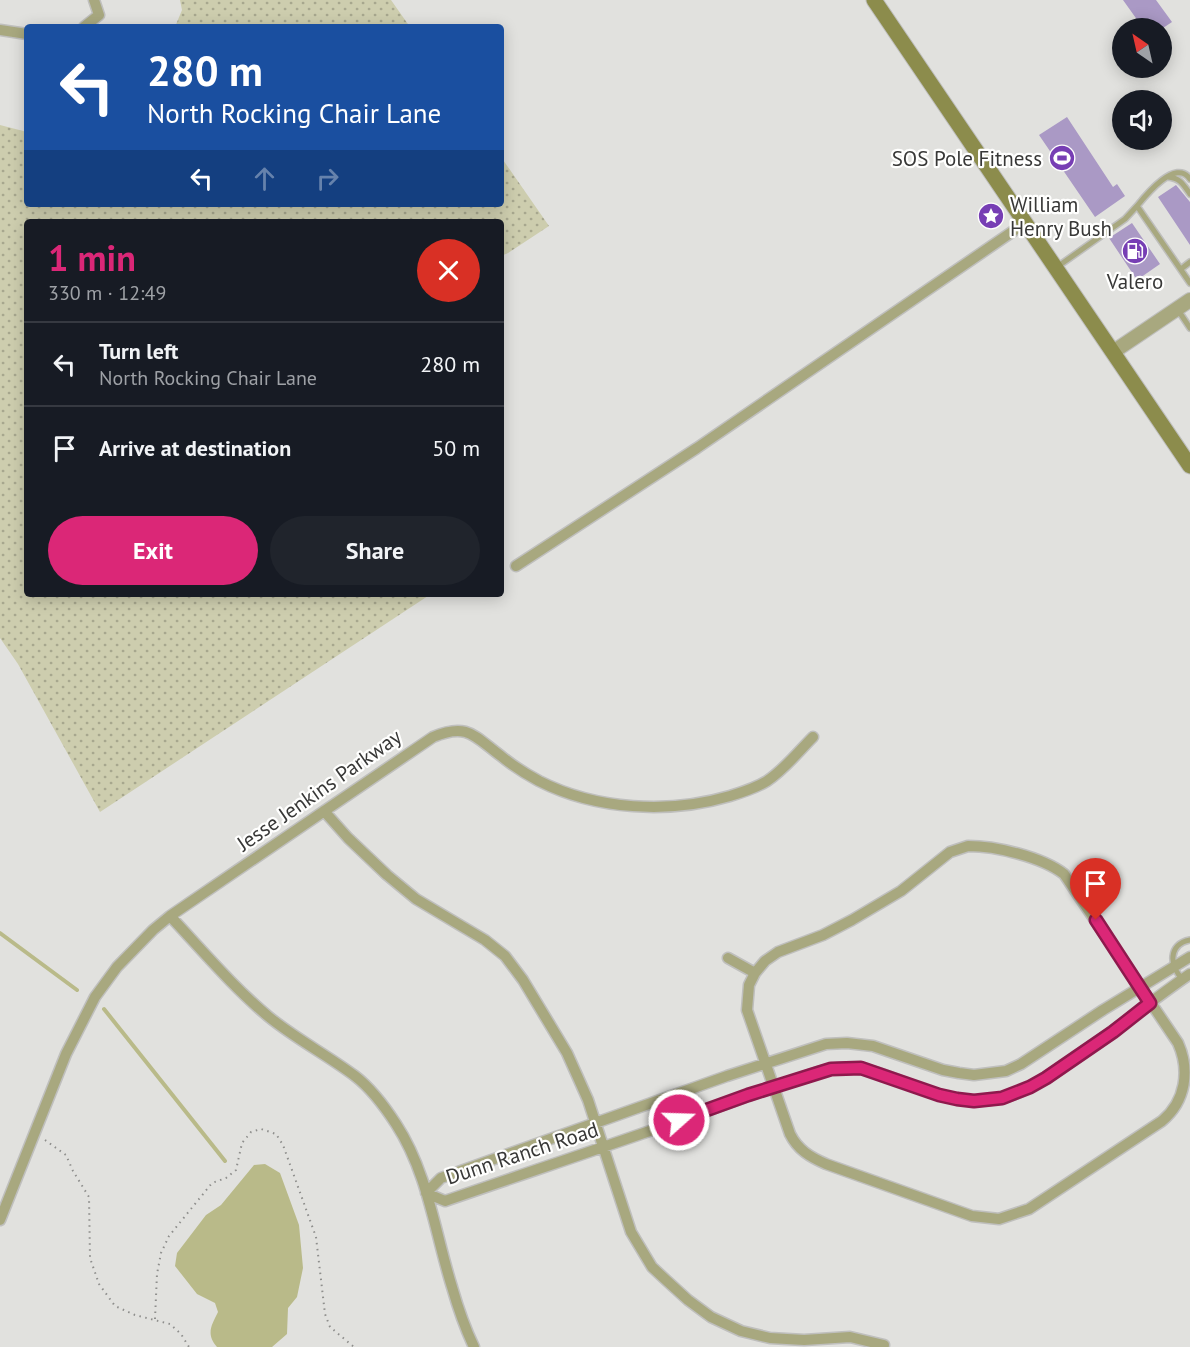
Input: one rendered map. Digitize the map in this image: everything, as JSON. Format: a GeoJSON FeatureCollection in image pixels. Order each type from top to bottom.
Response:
{"type":"FeatureCollection","features":[{"type":"Feature","properties":{"kind":"main road"},"geometry":{"type":"LineString","coordinates":[[874,0],[1190,466]]}},
{"type":"Feature","properties":{"kind":"street"},"geometry":{"type":"LineString","coordinates":[[88,24],[99,15],[94,0]]}},
{"type":"Feature","properties":{"kind":"street"},"geometry":{"type":"LineString","coordinates":[[0,30],[24,34]]}},
{"type":"Feature","properties":{"kind":"street"},"geometry":{"type":"LineString","coordinates":[[516,566],[697,448],[1025,223]]}},
{"type":"Feature","properties":{"kind":"street"},"geometry":{"type":"LineString","coordinates":[[1113,352],[1190,300]]}},
{"type":"Feature","properties":{"kind":"street","name":"Jesse Jenkins Parkway"},"geometry":{"type":"LineString","coordinates":[[0,1220],[66,1054],[96,997],[117,967],[170,916],[418,746],[444,732],[472,733],[502,758],[538,781],[575,795],[624,806],[668,807],[691,805],[757,786],[777,773],[813,737]]}},
{"type":"Feature","properties":{"kind":"street"},"geometry":{"type":"LineString","coordinates":[[324,811],[368,857],[416,898],[485,940],[505,956],[532,994],[567,1053],[588,1100],[625,1217],[642,1252],[666,1280],[711,1317],[741,1331],[770,1338],[804,1340],[850,1337],[884,1345]]}},
{"type":"Feature","properties":{"kind":"street"},"geometry":{"type":"LineString","coordinates":[[968,846],[997,849],[1042,863],[1064,874],[1184,1051],[1186,1090],[1176,1108],[1162,1121],[1041,1202],[1029,1209],[999,1219],[972,1216],[811,1158],[794,1142],[747,1010],[748,985],[755,973],[765,961],[778,952],[823,935],[901,891],[950,852],[968,846]]}},
{"type":"Feature","properties":{"kind":"street"},"geometry":{"type":"LineString","coordinates":[[170,916],[235,985],[268,1016],[297,1039],[355,1076],[375,1095],[398,1127],[418,1167],[441,1242],[453,1292],[474,1347]]}},
{"type":"Feature","properties":{"kind":"street","name":"Dunn Ranch Road"},"geometry":{"type":"LineString","coordinates":[[1187,978],[1046,1078],[1002,1098],[974,1101],[957,1099],[861,1068],[831,1069],[445,1201],[426,1193],[441,1178],[826,1044],[847,1043],[873,1046],[943,1070],[974,1075],[993,1074],[1022,1064],[1103,1010],[1190,957]]}},
{"type":"Feature","properties":{"kind":"street"},"geometry":{"type":"LineString","coordinates":[[728,958],[755,973]]}},
{"type":"Feature","properties":{"kind":"lane"},"geometry":{"type":"LineString","coordinates":[[1055,268],[1125,219],[1148,192],[1168,177],[1180,171],[1190,179]]}},
{"type":"Feature","properties":{"kind":"lane"},"geometry":{"type":"LineString","coordinates":[[1168,177],[1182,182],[1190,194]]}},
{"type":"Feature","properties":{"kind":"lane"},"geometry":{"type":"LineString","coordinates":[[1137,206],[1190,283]]}},
{"type":"Feature","properties":{"kind":"lane"},"geometry":{"type":"LineString","coordinates":[[1180,269],[1190,262]]}},
{"type":"Feature","properties":{"kind":"lane"},"geometry":{"type":"LineString","coordinates":[[1177,308],[1190,328]]}},
{"type":"Feature","properties":{"kind":"lane"},"geometry":{"type":"LineString","coordinates":[[1187,978],[1174,968],[1173,952],[1180,944],[1190,940]]}},
{"type":"Feature","properties":{"kind":"path"},"geometry":{"type":"LineString","coordinates":[[154,1319],[161,1253],[170,1236],[212,1184],[226,1178],[236,1170],[242,1143],[251,1132],[261,1129],[276,1134],[283,1145],[316,1237],[327,1321],[330,1327],[354,1347]]}},
{"type":"Feature","properties":{"kind":"path"},"geometry":{"type":"LineString","coordinates":[[34,1137],[48,1141],[66,1155],[89,1197],[90,1258],[99,1284],[115,1306],[135,1315],[170,1324],[181,1334],[189,1347]]}},
{"type":"Feature","properties":{"kind":"shaded area"},"geometry":{"type":"Polygon","coordinates":[[[180,0],[391,0],[408,24],[176,24],[182,10],[180,0]]]}},
{"type":"Feature","properties":{"kind":"shaded area"},"geometry":{"type":"Polygon","coordinates":[[[0,125],[24,131],[24,207],[504,207],[504,161],[549,226],[504,255],[504,219],[24,219],[24,597],[426,597],[100,812],[18,664],[0,638],[0,125]]]}},
{"type":"Feature","properties":{"kind":"shaded area"},"geometry":{"type":"Polygon","coordinates":[[[265,1164],[280,1173],[299,1225],[303,1268],[297,1297],[288,1308],[287,1334],[272,1347],[217,1347],[211,1334],[218,1312],[215,1303],[197,1294],[175,1266],[177,1253],[206,1215],[221,1205],[254,1165],[265,1164]]]}},
{"type":"Feature","properties":{"kind":"building"},"geometry":{"type":"Polygon","coordinates":[[[1123,0],[1156,0],[1169,18],[1136,18],[1123,0]]]}},
{"type":"Feature","properties":{"kind":"building"},"geometry":{"type":"Polygon","coordinates":[[[1067,117],[1113,187],[1117,184],[1125,196],[1095,217],[1039,135],[1067,117]]]}},
{"type":"Feature","properties":{"kind":"building"},"geometry":{"type":"Polygon","coordinates":[[[1176,185],[1190,202],[1190,245],[1158,197],[1176,185]]]}},
{"type":"Feature","properties":{"kind":"building","name":"Valero"},"geometry":{"type":"Polygon","coordinates":[[[1132,223],[1160,264],[1137,280],[1109,238],[1132,223]]]}},
{"type":"Feature","properties":{"kind":"waterway"},"geometry":{"type":"LineString","coordinates":[[0,933],[77,990]]}},
{"type":"Feature","properties":{"kind":"waterway"},"geometry":{"type":"LineString","coordinates":[[104,1009],[225,1161]]}},
{"type":"Feature","properties":{"kind":"place","name":"SOS Pole Fitness"},"geometry":{"type":"Point","coordinates":[1062,158]}},
{"type":"Feature","properties":{"kind":"place","name":"William Henry Bush"},"geometry":{"type":"Point","coordinates":[991,216]}},
{"type":"Feature","properties":{"kind":"place","name":"Valero"},"geometry":{"type":"Point","coordinates":[1135,251]}},
{"type":"Feature","properties":{"kind":"route"},"geometry":{"type":"LineString","coordinates":[[679,1120],[831,1069],[861,1068],[939,1095],[974,1101],[1002,1098],[1030,1087],[1113,1032],[1150,1003],[1096,920]]}}]}
